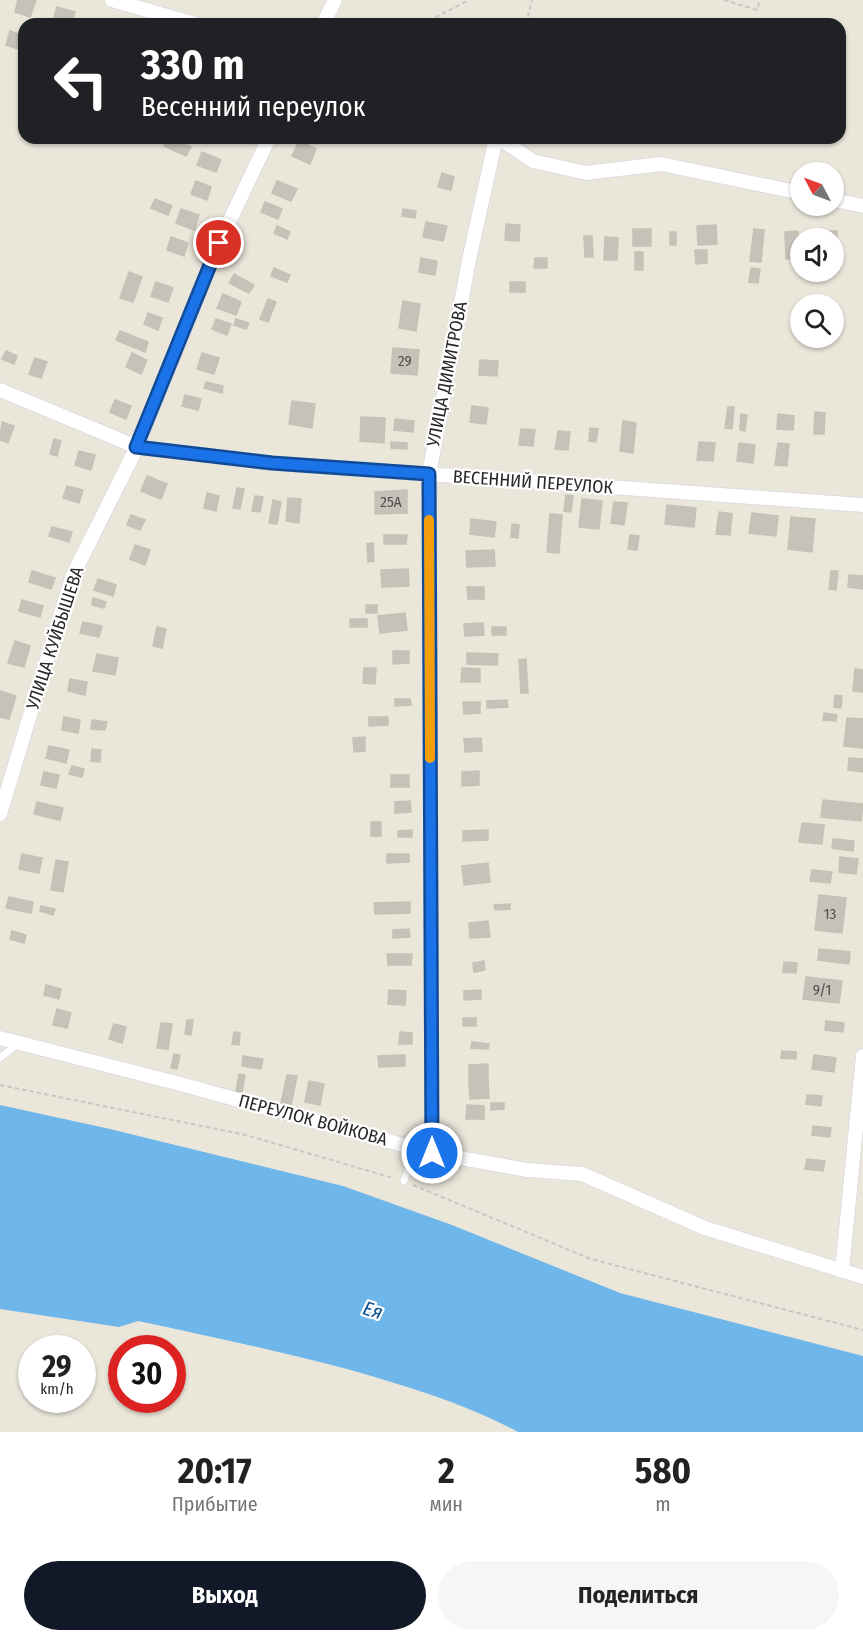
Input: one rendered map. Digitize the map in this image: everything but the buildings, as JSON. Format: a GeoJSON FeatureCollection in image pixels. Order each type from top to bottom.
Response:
{"type":"FeatureCollection","features":[{"type":"Feature","properties":{"kind":"street"},"geometry":{"type":"LineString","coordinates":[[112,0],[174,18]]}},
{"type":"Feature","properties":{"kind":"street"},"geometry":{"type":"LineString","coordinates":[[326,18],[335,0]]}},
{"type":"Feature","properties":{"kind":"street","name":"УЛИЦА КУЙБЫШЕВА"},"geometry":{"type":"LineString","coordinates":[[0,814],[72,577],[136,447],[219,243],[266,144]]}},
{"type":"Feature","properties":{"kind":"street","name":"УЛИЦА ДИМИТРОВА"},"geometry":{"type":"LineString","coordinates":[[432,1153],[429,474],[469,260],[497,144]]}},
{"type":"Feature","properties":{"kind":"street","name":"УЛИЦА ДИМИТРОВА"},"geometry":{"type":"LineString","coordinates":[[507,144],[533,161],[586,173],[661,164],[790,191]]}},
{"type":"Feature","properties":{"kind":"street"},"geometry":{"type":"LineString","coordinates":[[844,202],[863,206]]}},
{"type":"Feature","properties":{"kind":"street","name":"ВЕСЕННИЙ ПЕРЕУЛОК"},"geometry":{"type":"LineString","coordinates":[[0,390],[136,447],[272,463],[863,505]]}},
{"type":"Feature","properties":{"kind":"street","name":"ПЕРЕУЛОК ВОЙКОВА"},"geometry":{"type":"LineString","coordinates":[[0,1038],[173,1082],[432,1153],[527,1170],[582,1174],[705,1228],[863,1277]]}},
{"type":"Feature","properties":{"kind":"street"},"geometry":{"type":"LineString","coordinates":[[842,1271],[863,1056]]}},
{"type":"Feature","properties":{"kind":"lane"},"geometry":{"type":"LineString","coordinates":[[0,1058],[20,1043]]}},
{"type":"Feature","properties":{"kind":"lane"},"geometry":{"type":"LineString","coordinates":[[404,1181],[415,1149]]}},
{"type":"Feature","properties":{"kind":"path"},"geometry":{"type":"LineString","coordinates":[[434,18],[469,0]]}},
{"type":"Feature","properties":{"kind":"path"},"geometry":{"type":"LineString","coordinates":[[528,18],[532,0]]}},
{"type":"Feature","properties":{"kind":"path"},"geometry":{"type":"LineString","coordinates":[[724,0],[757,10],[760,0]]}},
{"type":"Feature","properties":{"kind":"path"},"geometry":{"type":"LineString","coordinates":[[0,1085],[246,1135],[404,1181],[591,1259],[863,1330]]}},
{"type":"Feature","properties":{"kind":"water","name":"Ея"},"geometry":{"type":"Polygon","coordinates":[[[0,1105],[110,1129],[343,1186],[452,1225],[620,1293],[863,1356],[863,1432],[518,1432],[477,1412],[434,1396],[347,1369],[295,1356],[138,1321],[119,1327],[0,1309],[0,1105]]]}},
{"type":"Feature","properties":{"kind":"slow traffic"},"geometry":{"type":"LineString","coordinates":[[429,520],[430,758]]}},
{"type":"Feature","properties":{"kind":"route"},"geometry":{"type":"LineString","coordinates":[[219,243],[136,447],[272,463],[429,474],[432,1153]]}}]}
